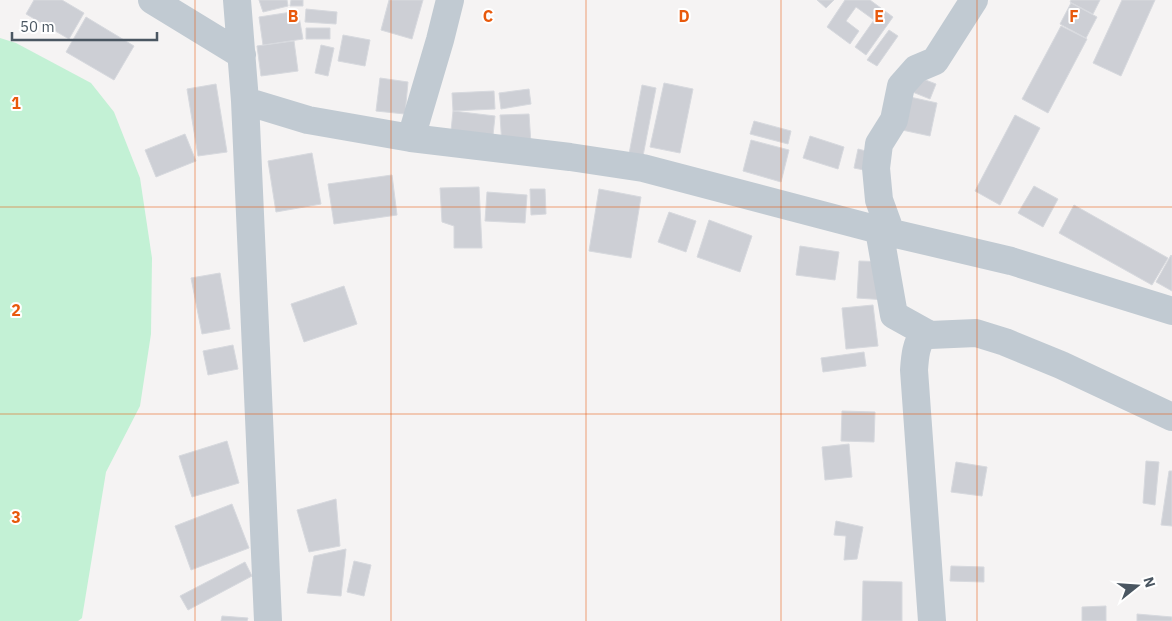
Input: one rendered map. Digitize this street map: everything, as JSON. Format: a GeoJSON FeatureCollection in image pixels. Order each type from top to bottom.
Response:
{"type":"FeatureCollection","features":[{"type":"Feature","properties":{"kind":"street"},"geometry":{"type":"LineString","coordinates":[[152,0],[242,55]]}},
{"type":"Feature","properties":{"kind":"street"},"geometry":{"type":"LineString","coordinates":[[238,0],[245,101],[268,621]]}},
{"type":"Feature","properties":{"kind":"street"},"geometry":{"type":"LineString","coordinates":[[411,138],[450,0]]}},
{"type":"Feature","properties":{"kind":"street"},"geometry":{"type":"LineString","coordinates":[[974,0],[935,61],[916,70],[901,86],[894,120],[879,144],[876,168],[894,315],[930,335],[976,333],[1005,342],[1061,365],[1172,417]]}},
{"type":"Feature","properties":{"kind":"street"},"geometry":{"type":"LineString","coordinates":[[245,101],[308,120],[411,138],[570,157],[643,168],[885,232],[1011,261],[1172,311]]}},
{"type":"Feature","properties":{"kind":"street"},"geometry":{"type":"LineString","coordinates":[[924,333],[914,354],[914,370],[932,621]]}},
{"type":"Feature","properties":{"kind":"green space"},"geometry":{"type":"Polygon","coordinates":[[[0,38],[16,43],[91,83],[114,112],[140,178],[152,258],[151,334],[140,406],[106,472],[82,618],[78,621],[0,621],[0,38]]]}},
{"type":"Feature","properties":{"kind":"building"},"geometry":{"type":"Polygon","coordinates":[[[34,0],[62,0],[84,13],[69,39],[26,14],[34,0]]]}},
{"type":"Feature","properties":{"kind":"building"},"geometry":{"type":"Polygon","coordinates":[[[259,0],[287,0],[288,6],[263,12],[259,0]]]}},
{"type":"Feature","properties":{"kind":"building"},"geometry":{"type":"Polygon","coordinates":[[[291,0],[303,0],[303,6],[290,6],[291,0]]]}},
{"type":"Feature","properties":{"kind":"building"},"geometry":{"type":"Polygon","coordinates":[[[389,0],[423,0],[412,39],[381,30],[389,0]]]}},
{"type":"Feature","properties":{"kind":"building"},"geometry":{"type":"Polygon","coordinates":[[[817,0],[834,0],[826,8],[817,0]]]}},
{"type":"Feature","properties":{"kind":"building"},"geometry":{"type":"Polygon","coordinates":[[[845,0],[870,0],[893,17],[866,55],[855,47],[874,20],[856,7],[846,21],[859,31],[850,44],[827,27],[845,0]]]}},
{"type":"Feature","properties":{"kind":"building"},"geometry":{"type":"Polygon","coordinates":[[[1071,0],[1100,0],[1093,14],[1070,2],[1071,0]]]}},
{"type":"Feature","properties":{"kind":"building"},"geometry":{"type":"Polygon","coordinates":[[[1122,0],[1155,0],[1121,76],[1093,63],[1122,0]]]}},
{"type":"Feature","properties":{"kind":"building"},"geometry":{"type":"Polygon","coordinates":[[[1071,3],[1097,17],[1086,38],[1060,24],[1071,3]]]}},
{"type":"Feature","properties":{"kind":"building"},"geometry":{"type":"Polygon","coordinates":[[[306,9],[337,12],[336,24],[305,22],[306,9]]]}},
{"type":"Feature","properties":{"kind":"building"},"geometry":{"type":"Polygon","coordinates":[[[298,11],[303,39],[263,45],[259,17],[298,11]]]}},
{"type":"Feature","properties":{"kind":"building"},"geometry":{"type":"Polygon","coordinates":[[[86,17],[134,46],[114,80],[66,52],[86,17]]]}},
{"type":"Feature","properties":{"kind":"building"},"geometry":{"type":"Polygon","coordinates":[[[1061,26],[1087,39],[1048,113],[1022,99],[1061,26]]]}},
{"type":"Feature","properties":{"kind":"building"},"geometry":{"type":"Polygon","coordinates":[[[306,28],[330,28],[330,39],[306,39],[306,28]]]}},
{"type":"Feature","properties":{"kind":"building"},"geometry":{"type":"Polygon","coordinates":[[[889,30],[898,36],[877,66],[867,60],[889,30]]]}},
{"type":"Feature","properties":{"kind":"building"},"geometry":{"type":"Polygon","coordinates":[[[343,35],[370,40],[365,66],[338,61],[343,35]]]}},
{"type":"Feature","properties":{"kind":"building"},"geometry":{"type":"Polygon","coordinates":[[[294,41],[298,71],[261,76],[257,46],[294,41]]]}},
{"type":"Feature","properties":{"kind":"building"},"geometry":{"type":"Polygon","coordinates":[[[321,45],[334,48],[328,76],[315,73],[321,45]]]}},
{"type":"Feature","properties":{"kind":"building"},"geometry":{"type":"Polygon","coordinates":[[[915,76],[936,84],[930,99],[910,91],[915,76]]]}},
{"type":"Feature","properties":{"kind":"building"},"geometry":{"type":"Polygon","coordinates":[[[380,78],[408,82],[405,114],[376,111],[380,78]]]}},
{"type":"Feature","properties":{"kind":"building"},"geometry":{"type":"Polygon","coordinates":[[[664,83],[693,89],[680,153],[650,147],[664,83]]]}},
{"type":"Feature","properties":{"kind":"building"},"geometry":{"type":"Polygon","coordinates":[[[216,84],[227,152],[198,156],[187,89],[216,84]]]}},
{"type":"Feature","properties":{"kind":"building"},"geometry":{"type":"Polygon","coordinates":[[[642,85],[656,88],[643,156],[629,154],[642,85]]]}},
{"type":"Feature","properties":{"kind":"building"},"geometry":{"type":"Polygon","coordinates":[[[529,89],[531,104],[501,109],[499,93],[529,89]]]}},
{"type":"Feature","properties":{"kind":"building"},"geometry":{"type":"Polygon","coordinates":[[[494,91],[495,109],[453,111],[452,93],[494,91]]]}},
{"type":"Feature","properties":{"kind":"building"},"geometry":{"type":"Polygon","coordinates":[[[910,97],[937,103],[930,136],[902,130],[910,97]]]}},
{"type":"Feature","properties":{"kind":"building"},"geometry":{"type":"Polygon","coordinates":[[[453,111],[495,116],[492,145],[450,141],[453,111]]]}},
{"type":"Feature","properties":{"kind":"building"},"geometry":{"type":"Polygon","coordinates":[[[529,114],[531,144],[502,146],[500,115],[529,114]]]}},
{"type":"Feature","properties":{"kind":"building"},"geometry":{"type":"Polygon","coordinates":[[[1015,115],[1040,128],[1000,205],[975,191],[1015,115]]]}},
{"type":"Feature","properties":{"kind":"building"},"geometry":{"type":"Polygon","coordinates":[[[754,121],[791,131],[788,144],[750,134],[754,121]]]}},
{"type":"Feature","properties":{"kind":"building"},"geometry":{"type":"Polygon","coordinates":[[[185,134],[196,161],[156,177],[145,150],[185,134]]]}},
{"type":"Feature","properties":{"kind":"building"},"geometry":{"type":"Polygon","coordinates":[[[810,136],[844,147],[838,169],[803,158],[810,136]]]}},
{"type":"Feature","properties":{"kind":"building"},"geometry":{"type":"Polygon","coordinates":[[[751,140],[789,150],[781,182],[743,171],[751,140]]]}},
{"type":"Feature","properties":{"kind":"building"},"geometry":{"type":"Polygon","coordinates":[[[858,149],[878,154],[874,172],[854,168],[858,149]]]}},
{"type":"Feature","properties":{"kind":"building"},"geometry":{"type":"Polygon","coordinates":[[[312,153],[321,204],[276,212],[268,161],[312,153]]]}},
{"type":"Feature","properties":{"kind":"building"},"geometry":{"type":"Polygon","coordinates":[[[392,175],[397,215],[334,224],[328,184],[392,175]]]}},
{"type":"Feature","properties":{"kind":"building"},"geometry":{"type":"Polygon","coordinates":[[[1034,186],[1058,199],[1043,227],[1018,213],[1034,186]]]}},
{"type":"Feature","properties":{"kind":"building"},"geometry":{"type":"Polygon","coordinates":[[[479,187],[482,248],[454,248],[454,226],[442,222],[440,188],[479,187]]]}},
{"type":"Feature","properties":{"kind":"building"},"geometry":{"type":"Polygon","coordinates":[[[530,189],[545,189],[546,214],[531,215],[530,189]]]}},
{"type":"Feature","properties":{"kind":"building"},"geometry":{"type":"Polygon","coordinates":[[[599,189],[641,197],[631,258],[589,251],[599,189]]]}},
{"type":"Feature","properties":{"kind":"building"},"geometry":{"type":"Polygon","coordinates":[[[487,192],[527,195],[525,223],[485,221],[487,192]]]}},
{"type":"Feature","properties":{"kind":"building"},"geometry":{"type":"Polygon","coordinates":[[[1074,205],[1168,258],[1152,285],[1059,233],[1074,205]]]}},
{"type":"Feature","properties":{"kind":"building"},"geometry":{"type":"Polygon","coordinates":[[[669,212],[696,221],[686,252],[658,242],[669,212]]]}},
{"type":"Feature","properties":{"kind":"building"},"geometry":{"type":"Polygon","coordinates":[[[709,220],[752,236],[740,272],[697,257],[709,220]]]}},
{"type":"Feature","properties":{"kind":"building"},"geometry":{"type":"Polygon","coordinates":[[[800,246],[839,252],[835,280],[796,275],[800,246]]]}},
{"type":"Feature","properties":{"kind":"building"},"geometry":{"type":"Polygon","coordinates":[[[1172,256],[1172,291],[1156,282],[1172,256]]]}},
{"type":"Feature","properties":{"kind":"building"},"geometry":{"type":"Polygon","coordinates":[[[859,261],[889,262],[887,300],[857,298],[859,261]]]}},
{"type":"Feature","properties":{"kind":"building"},"geometry":{"type":"Polygon","coordinates":[[[220,273],[230,329],[202,334],[191,278],[220,273]]]}},
{"type":"Feature","properties":{"kind":"building"},"geometry":{"type":"Polygon","coordinates":[[[344,286],[357,324],[304,342],[291,304],[344,286]]]}},
{"type":"Feature","properties":{"kind":"building"},"geometry":{"type":"Polygon","coordinates":[[[873,305],[878,346],[846,349],[842,308],[873,305]]]}},
{"type":"Feature","properties":{"kind":"building"},"geometry":{"type":"Polygon","coordinates":[[[233,345],[238,369],[208,375],[203,351],[233,345]]]}},
{"type":"Feature","properties":{"kind":"building"},"geometry":{"type":"Polygon","coordinates":[[[864,352],[866,366],[823,372],[821,358],[864,352]]]}},
{"type":"Feature","properties":{"kind":"building"},"geometry":{"type":"Polygon","coordinates":[[[842,411],[875,412],[874,442],[841,441],[842,411]]]}},
{"type":"Feature","properties":{"kind":"building"},"geometry":{"type":"Polygon","coordinates":[[[227,441],[239,483],[192,497],[179,456],[227,441]]]}},
{"type":"Feature","properties":{"kind":"building"},"geometry":{"type":"Polygon","coordinates":[[[849,444],[852,477],[825,480],[822,447],[849,444]]]}},
{"type":"Feature","properties":{"kind":"building"},"geometry":{"type":"Polygon","coordinates":[[[1146,461],[1159,462],[1155,505],[1143,503],[1146,461]]]}},
{"type":"Feature","properties":{"kind":"building"},"geometry":{"type":"Polygon","coordinates":[[[956,462],[987,467],[982,496],[951,492],[956,462]]]}},
{"type":"Feature","properties":{"kind":"building"},"geometry":{"type":"Polygon","coordinates":[[[1169,471],[1172,471],[1172,526],[1161,525],[1169,471]]]}},
{"type":"Feature","properties":{"kind":"building"},"geometry":{"type":"Polygon","coordinates":[[[336,499],[340,546],[309,552],[297,510],[336,499]]]}},
{"type":"Feature","properties":{"kind":"building"},"geometry":{"type":"Polygon","coordinates":[[[232,504],[249,548],[191,570],[175,526],[232,504]]]}},
{"type":"Feature","properties":{"kind":"building"},"geometry":{"type":"Polygon","coordinates":[[[836,521],[863,527],[857,559],[844,560],[846,536],[834,535],[836,521]]]}},
{"type":"Feature","properties":{"kind":"building"},"geometry":{"type":"Polygon","coordinates":[[[346,549],[341,596],[307,593],[314,556],[346,549]]]}},
{"type":"Feature","properties":{"kind":"building"},"geometry":{"type":"Polygon","coordinates":[[[354,561],[371,565],[364,596],[347,592],[354,561]]]}},
{"type":"Feature","properties":{"kind":"building"},"geometry":{"type":"Polygon","coordinates":[[[245,562],[252,576],[188,610],[180,596],[245,562]]]}},
{"type":"Feature","properties":{"kind":"building"},"geometry":{"type":"Polygon","coordinates":[[[951,566],[984,567],[984,582],[950,581],[951,566]]]}},
{"type":"Feature","properties":{"kind":"building"},"geometry":{"type":"Polygon","coordinates":[[[863,581],[902,582],[902,621],[862,621],[863,581]]]}},
{"type":"Feature","properties":{"kind":"building"},"geometry":{"type":"Polygon","coordinates":[[[1106,606],[1106,621],[1082,621],[1082,607],[1106,606]]]}},
{"type":"Feature","properties":{"kind":"building"},"geometry":{"type":"Polygon","coordinates":[[[1137,614],[1172,617],[1172,621],[1137,621],[1137,614]]]}},
{"type":"Feature","properties":{"kind":"building"},"geometry":{"type":"Polygon","coordinates":[[[222,616],[248,618],[247,621],[221,621],[222,616]]]}}]}
